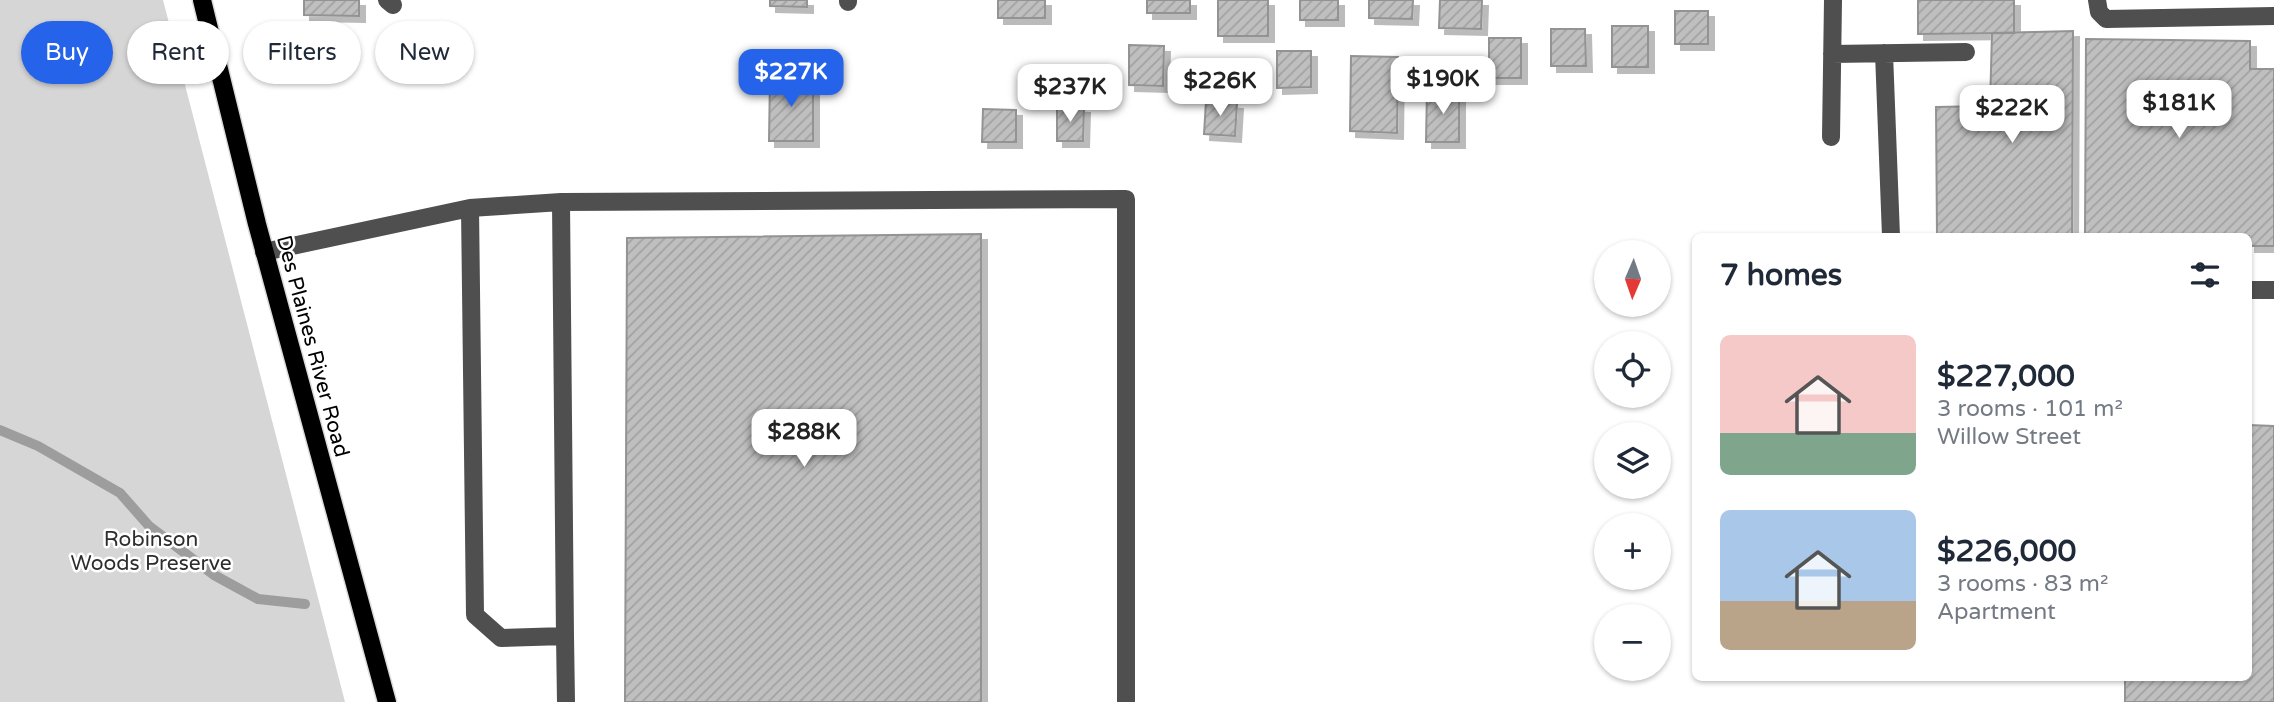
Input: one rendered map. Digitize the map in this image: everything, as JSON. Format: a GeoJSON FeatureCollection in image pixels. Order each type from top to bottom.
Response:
{"type":"FeatureCollection","features":[{"type":"Feature","properties":{"kind":"main road","name":"Des Plaines River Road"},"geometry":{"type":"LineString","coordinates":[[202,0],[264,252],[387,702]]}},
{"type":"Feature","properties":{"kind":"street"},"geometry":{"type":"LineString","coordinates":[[1831,137],[1833,0]]}},
{"type":"Feature","properties":{"kind":"street"},"geometry":{"type":"LineString","coordinates":[[2097,0],[2099,12],[2106,19],[2274,16]]}},
{"type":"Feature","properties":{"kind":"street"},"geometry":{"type":"LineString","coordinates":[[1832,54],[1966,52]]}},
{"type":"Feature","properties":{"kind":"street"},"geometry":{"type":"LineString","coordinates":[[1884,53],[1891,233]]}},
{"type":"Feature","properties":{"kind":"street"},"geometry":{"type":"LineString","coordinates":[[264,252],[470,208],[561,202],[1126,199],[1126,702]]}},
{"type":"Feature","properties":{"kind":"street"},"geometry":{"type":"LineString","coordinates":[[561,202],[566,702]]}},
{"type":"Feature","properties":{"kind":"street"},"geometry":{"type":"LineString","coordinates":[[470,208],[475,615],[501,638],[565,636]]}},
{"type":"Feature","properties":{"kind":"street"},"geometry":{"type":"LineString","coordinates":[[2252,290],[2274,290]]}},
{"type":"Feature","properties":{"kind":"green space","name":"Robinson Woods Preserve"},"geometry":{"type":"Polygon","coordinates":[[[0,0],[163,0],[168,21],[127,21],[127,84],[185,84],[345,702],[0,702],[0,0]]]}},
{"type":"Feature","properties":{"kind":"building"},"geometry":{"type":"Polygon","coordinates":[[[304,0],[359,0],[359,16],[304,15],[304,0]]]}},
{"type":"Feature","properties":{"kind":"building"},"geometry":{"type":"Polygon","coordinates":[[[770,0],[807,0],[807,7],[770,6],[770,0]]]}},
{"type":"Feature","properties":{"kind":"building"},"geometry":{"type":"Polygon","coordinates":[[[998,0],[1045,0],[1045,18],[998,18],[998,0]]]}},
{"type":"Feature","properties":{"kind":"building"},"geometry":{"type":"Polygon","coordinates":[[[1147,0],[1190,0],[1190,13],[1147,13],[1147,0]]]}},
{"type":"Feature","properties":{"kind":"building"},"geometry":{"type":"Polygon","coordinates":[[[1218,0],[1268,0],[1268,36],[1218,36],[1218,0]]]}},
{"type":"Feature","properties":{"kind":"building"},"geometry":{"type":"Polygon","coordinates":[[[1300,0],[1338,0],[1338,20],[1300,20],[1300,0]]]}},
{"type":"Feature","properties":{"kind":"building"},"geometry":{"type":"Polygon","coordinates":[[[1369,0],[1413,0],[1412,19],[1369,18],[1369,0]]]}},
{"type":"Feature","properties":{"kind":"building"},"geometry":{"type":"Polygon","coordinates":[[[1440,0],[1482,0],[1481,29],[1439,28],[1440,0]]]}},
{"type":"Feature","properties":{"kind":"building"},"geometry":{"type":"Polygon","coordinates":[[[1918,0],[2014,0],[2014,33],[1918,34],[1918,0]]]}},
{"type":"Feature","properties":{"kind":"building"},"geometry":{"type":"Polygon","coordinates":[[[1675,11],[1708,11],[1708,44],[1675,44],[1675,11]]]}},
{"type":"Feature","properties":{"kind":"building"},"geometry":{"type":"Polygon","coordinates":[[[1612,26],[1648,26],[1648,67],[1612,67],[1612,26]]]}},
{"type":"Feature","properties":{"kind":"building"},"geometry":{"type":"Polygon","coordinates":[[[1551,29],[1585,29],[1586,66],[1551,66],[1551,29]]]}},
{"type":"Feature","properties":{"kind":"building"},"geometry":{"type":"Polygon","coordinates":[[[2073,31],[2072,233],[1937,233],[1936,107],[1990,106],[1992,33],[2073,31]]]}},
{"type":"Feature","properties":{"kind":"building"},"geometry":{"type":"Polygon","coordinates":[[[1489,38],[1521,38],[1521,78],[1489,78],[1489,38]]]}},
{"type":"Feature","properties":{"kind":"building"},"geometry":{"type":"Polygon","coordinates":[[[2086,39],[2250,41],[2250,69],[2274,69],[2274,246],[2252,246],[2252,233],[2085,233],[2086,39]]]}},
{"type":"Feature","properties":{"kind":"building"},"geometry":{"type":"Polygon","coordinates":[[[1129,45],[1164,46],[1163,86],[1129,85],[1129,45]]]}},
{"type":"Feature","properties":{"kind":"building"},"geometry":{"type":"Polygon","coordinates":[[[1277,51],[1311,51],[1311,87],[1277,88],[1277,51]]]}},
{"type":"Feature","properties":{"kind":"building"},"geometry":{"type":"Polygon","coordinates":[[[1351,56],[1398,57],[1397,133],[1350,131],[1351,56]]]}},
{"type":"Feature","properties":{"kind":"building"},"geometry":{"type":"Polygon","coordinates":[[[770,77],[813,77],[813,141],[769,141],[770,77]]]}},
{"type":"Feature","properties":{"kind":"building"},"geometry":{"type":"Polygon","coordinates":[[[1427,89],[1459,89],[1459,142],[1426,142],[1427,89]]]}},
{"type":"Feature","properties":{"kind":"building"},"geometry":{"type":"Polygon","coordinates":[[[1206,101],[1237,103],[1235,136],[1204,134],[1206,101]]]}},
{"type":"Feature","properties":{"kind":"building"},"geometry":{"type":"Polygon","coordinates":[[[1057,106],[1084,107],[1083,141],[1057,141],[1057,106]]]}},
{"type":"Feature","properties":{"kind":"building"},"geometry":{"type":"Polygon","coordinates":[[[983,109],[1016,110],[1016,142],[982,142],[983,109]]]}},
{"type":"Feature","properties":{"kind":"building"},"geometry":{"type":"Polygon","coordinates":[[[981,234],[981,702],[625,702],[627,238],[981,234]]]}},
{"type":"Feature","properties":{"kind":"building"},"geometry":{"type":"Polygon","coordinates":[[[2252,425],[2274,426],[2274,702],[2125,702],[2125,681],[2252,681],[2252,425]]]}},
{"type":"Feature","properties":{"kind":"waterway"},"geometry":{"type":"LineString","coordinates":[[0,430],[38,446],[120,493],[149,526],[214,575],[258,599],[305,604]]}}]}
